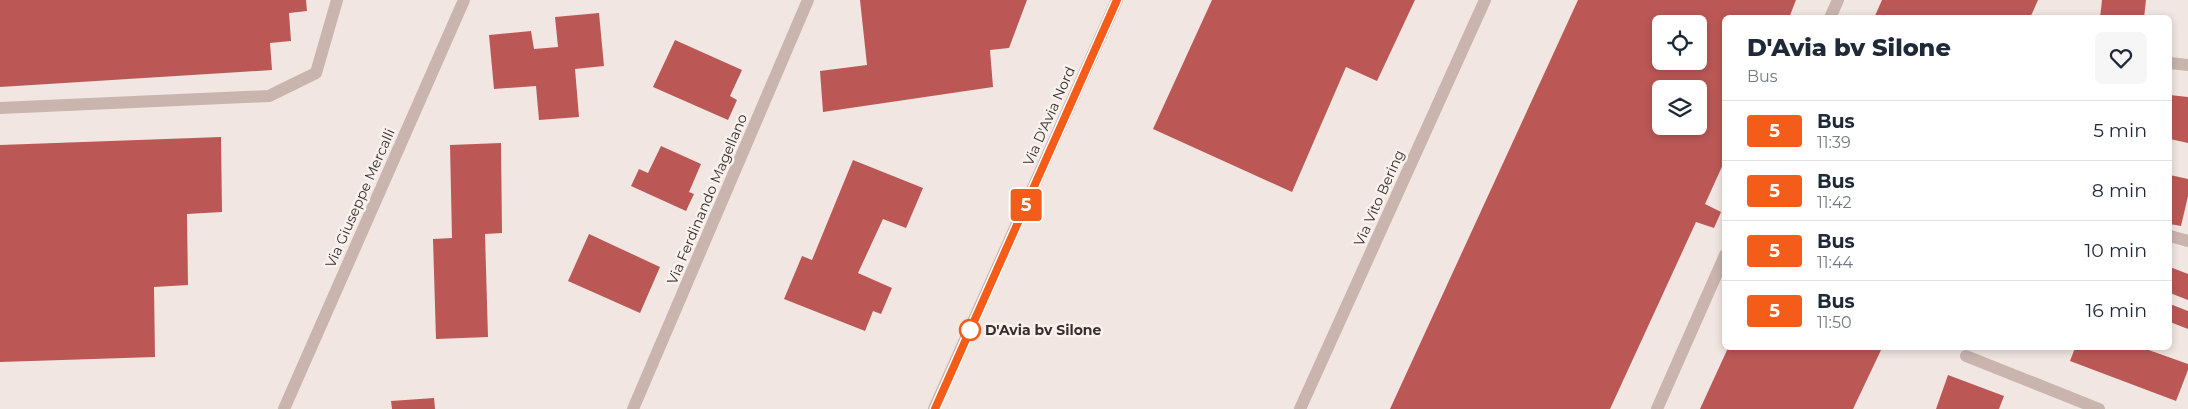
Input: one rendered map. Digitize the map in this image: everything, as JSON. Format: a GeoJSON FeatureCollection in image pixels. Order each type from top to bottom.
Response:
{"type":"FeatureCollection","features":[{"type":"Feature","properties":{"kind":"street"},"geometry":{"type":"LineString","coordinates":[[0,108],[270,96],[316,73],[337,0]]}},
{"type":"Feature","properties":{"kind":"street","name":"Via Giuseppe Mercalli"},"geometry":{"type":"LineString","coordinates":[[284,409],[464,0]]}},
{"type":"Feature","properties":{"kind":"street","name":"Via Ferdinando Magellano"},"geometry":{"type":"LineString","coordinates":[[633,409],[808,0]]}},
{"type":"Feature","properties":{"kind":"street","name":"Via D'Avia Nord"},"geometry":{"type":"LineString","coordinates":[[934,409],[1117,0]]}},
{"type":"Feature","properties":{"kind":"street","name":"Via Vito Bering"},"geometry":{"type":"LineString","coordinates":[[1300,409],[1485,0]]}},
{"type":"Feature","properties":{"kind":"street"},"geometry":{"type":"LineString","coordinates":[[1831,15],[1838,0]]}},
{"type":"Feature","properties":{"kind":"street"},"geometry":{"type":"LineString","coordinates":[[2172,63],[2188,65]]}},
{"type":"Feature","properties":{"kind":"street"},"geometry":{"type":"LineString","coordinates":[[2172,236],[2188,240]]}},
{"type":"Feature","properties":{"kind":"street"},"geometry":{"type":"LineString","coordinates":[[1657,409],[1722,262]]}},
{"type":"Feature","properties":{"kind":"street"},"geometry":{"type":"LineString","coordinates":[[1966,356],[2099,409]]}},
{"type":"Feature","properties":{"kind":"building"},"geometry":{"type":"Polygon","coordinates":[[[0,0],[306,0],[307,11],[289,13],[291,41],[270,43],[272,70],[0,87],[0,0]]]}},
{"type":"Feature","properties":{"kind":"building"},"geometry":{"type":"Polygon","coordinates":[[[860,0],[1027,0],[1009,48],[990,50],[993,87],[823,112],[820,71],[867,65],[860,0]]]}},
{"type":"Feature","properties":{"kind":"building"},"geometry":{"type":"Polygon","coordinates":[[[1212,0],[1415,0],[1377,81],[1346,67],[1292,192],[1153,129],[1212,0]]]}},
{"type":"Feature","properties":{"kind":"building"},"geometry":{"type":"Polygon","coordinates":[[[1578,0],[1796,0],[1790,15],[1722,15],[1722,167],[1705,204],[1721,212],[1714,228],[1696,222],[1610,409],[1390,409],[1578,0]]]}},
{"type":"Feature","properties":{"kind":"building"},"geometry":{"type":"Polygon","coordinates":[[[1882,0],[2038,0],[2031,15],[1875,15],[1882,0]]]}},
{"type":"Feature","properties":{"kind":"building"},"geometry":{"type":"Polygon","coordinates":[[[2102,0],[2146,0],[2144,15],[2100,15],[2102,0]]]}},
{"type":"Feature","properties":{"kind":"building"},"geometry":{"type":"Polygon","coordinates":[[[599,13],[604,66],[575,69],[579,117],[539,120],[536,86],[494,89],[489,35],[531,31],[534,49],[558,47],[555,17],[599,13]]]}},
{"type":"Feature","properties":{"kind":"building"},"geometry":{"type":"Polygon","coordinates":[[[675,40],[742,70],[730,96],[737,100],[728,120],[653,87],[675,40]]]}},
{"type":"Feature","properties":{"kind":"building"},"geometry":{"type":"Polygon","coordinates":[[[2172,95],[2188,97],[2188,143],[2172,139],[2172,95]]]}},
{"type":"Feature","properties":{"kind":"building"},"geometry":{"type":"Polygon","coordinates":[[[221,137],[222,212],[187,214],[188,285],[154,287],[155,357],[0,362],[0,145],[221,137]]]}},
{"type":"Feature","properties":{"kind":"building"},"geometry":{"type":"Polygon","coordinates":[[[501,143],[502,233],[485,234],[488,337],[436,339],[433,239],[452,238],[450,145],[501,143]]]}},
{"type":"Feature","properties":{"kind":"building"},"geometry":{"type":"Polygon","coordinates":[[[661,146],[701,164],[689,192],[694,194],[686,211],[631,186],[639,169],[648,173],[661,146]]]}},
{"type":"Feature","properties":{"kind":"building"},"geometry":{"type":"Polygon","coordinates":[[[853,160],[923,188],[906,228],[883,219],[858,273],[892,288],[881,314],[873,311],[865,331],[784,299],[802,256],[812,260],[853,160]]]}},
{"type":"Feature","properties":{"kind":"building"},"geometry":{"type":"Polygon","coordinates":[[[2172,175],[2188,179],[2188,196],[2181,226],[2172,224],[2172,175]]]}},
{"type":"Feature","properties":{"kind":"building"},"geometry":{"type":"Polygon","coordinates":[[[589,234],[660,267],[640,313],[568,281],[589,234]]]}},
{"type":"Feature","properties":{"kind":"building"},"geometry":{"type":"Polygon","coordinates":[[[2172,268],[2188,274],[2188,300],[2172,294],[2172,268]]]}},
{"type":"Feature","properties":{"kind":"building"},"geometry":{"type":"Polygon","coordinates":[[[2172,305],[2188,311],[2188,329],[2172,323],[2172,305]]]}},
{"type":"Feature","properties":{"kind":"building"},"geometry":{"type":"Polygon","coordinates":[[[1727,350],[1881,350],[1853,409],[1700,409],[1727,350]]]}},
{"type":"Feature","properties":{"kind":"building"},"geometry":{"type":"Polygon","coordinates":[[[2074,350],[2149,350],[2188,364],[2188,370],[2176,401],[2070,361],[2074,350]]]}},
{"type":"Feature","properties":{"kind":"building"},"geometry":{"type":"Polygon","coordinates":[[[1948,375],[2004,396],[1999,409],[1936,409],[1948,375]]]}},
{"type":"Feature","properties":{"kind":"building"},"geometry":{"type":"Polygon","coordinates":[[[434,398],[435,409],[392,409],[391,401],[434,398]]]}},
{"type":"Feature","properties":{"kind":"bus line","name":"5"},"geometry":{"type":"LineString","coordinates":[[935,409],[1117,0]]}},
{"type":"Feature","properties":{"kind":"place","name":"D'Avia bv Silone"},"geometry":{"type":"Point","coordinates":[970,330]}}]}
